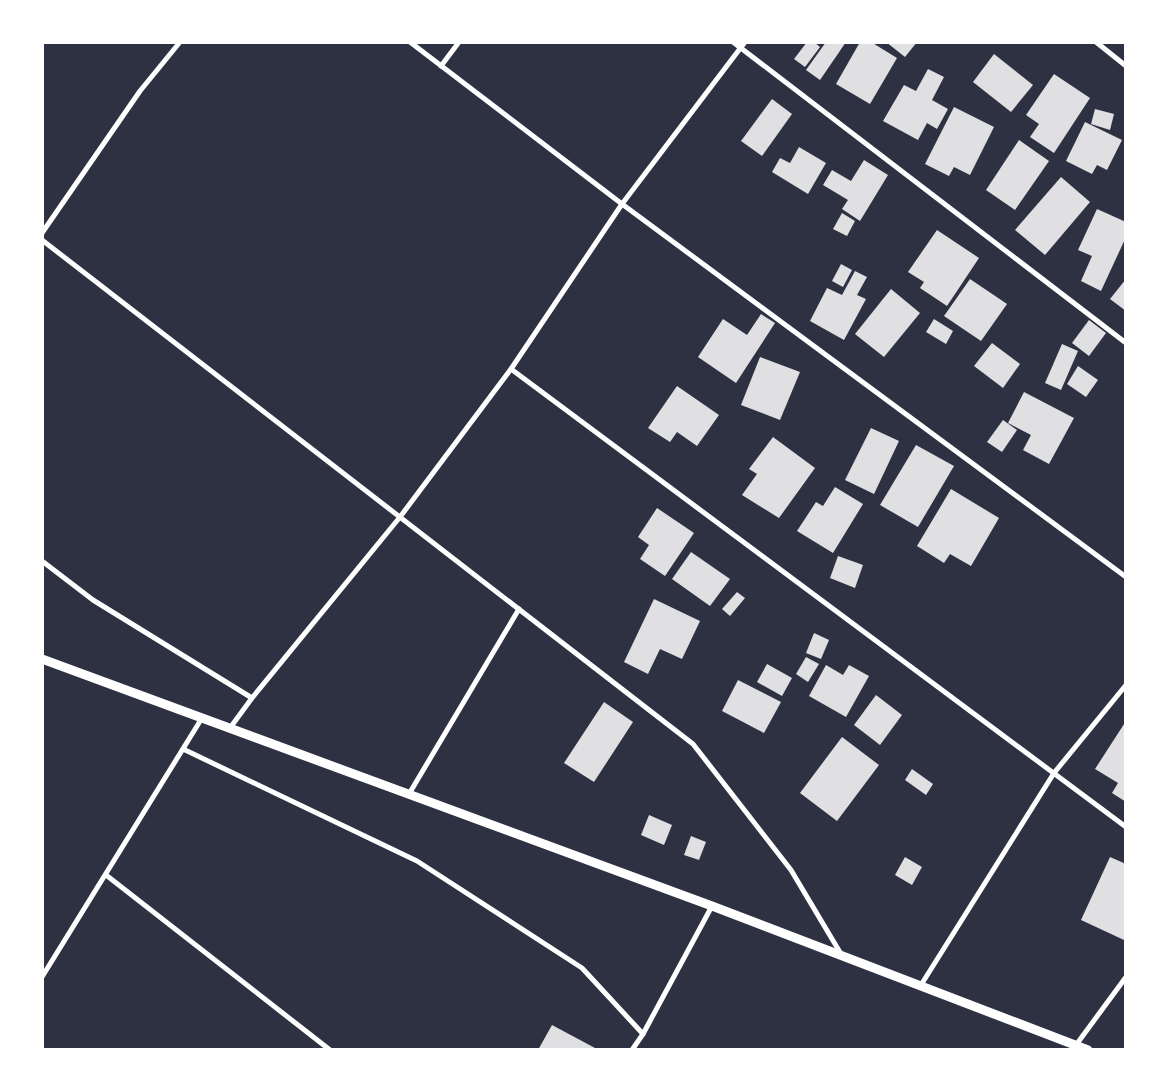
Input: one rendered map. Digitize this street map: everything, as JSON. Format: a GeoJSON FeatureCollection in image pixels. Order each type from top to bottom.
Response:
{"type":"FeatureCollection","features":[{"type":"Feature","properties":{"kind":"street"},"geometry":{"type":"LineString","coordinates":[[42,232],[140,91],[180,42]]}},
{"type":"Feature","properties":{"kind":"street"},"geometry":{"type":"LineString","coordinates":[[410,42],[622,204],[1126,577]]}},
{"type":"Feature","properties":{"kind":"street"},"geometry":{"type":"LineString","coordinates":[[441,66],[459,42]]}},
{"type":"Feature","properties":{"kind":"street"},"geometry":{"type":"LineString","coordinates":[[733,42],[1126,342]]}},
{"type":"Feature","properties":{"kind":"street"},"geometry":{"type":"LineString","coordinates":[[230,728],[252,698],[400,517],[510,369],[622,204],[745,42]]}},
{"type":"Feature","properties":{"kind":"street"},"geometry":{"type":"LineString","coordinates":[[1096,42],[1126,66]]}},
{"type":"Feature","properties":{"kind":"street"},"geometry":{"type":"LineString","coordinates":[[42,240],[693,744],[791,870],[842,955]]}},
{"type":"Feature","properties":{"kind":"street"},"geometry":{"type":"LineString","coordinates":[[510,369],[1126,827]]}},
{"type":"Feature","properties":{"kind":"street"},"geometry":{"type":"LineString","coordinates":[[42,561],[93,600],[252,698]]}},
{"type":"Feature","properties":{"kind":"street"},"geometry":{"type":"LineString","coordinates":[[409,794],[519,609]]}},
{"type":"Feature","properties":{"kind":"street"},"geometry":{"type":"LineString","coordinates":[[42,659],[712,906],[1088,1050]]}},
{"type":"Feature","properties":{"kind":"street"},"geometry":{"type":"LineString","coordinates":[[921,985],[1054,773],[1126,685]]}},
{"type":"Feature","properties":{"kind":"street"},"geometry":{"type":"LineString","coordinates":[[42,977],[202,718]]}},
{"type":"Feature","properties":{"kind":"street"},"geometry":{"type":"LineString","coordinates":[[183,749],[417,861],[582,968],[643,1034]]}},
{"type":"Feature","properties":{"kind":"street"},"geometry":{"type":"LineString","coordinates":[[106,876],[330,1050]]}},
{"type":"Feature","properties":{"kind":"street"},"geometry":{"type":"LineString","coordinates":[[632,1050],[643,1034],[712,906]]}},
{"type":"Feature","properties":{"kind":"street"},"geometry":{"type":"LineString","coordinates":[[1076,1045],[1126,977]]}},
{"type":"Feature","properties":{"kind":"building"},"geometry":{"type":"Polygon","coordinates":[[[807,42],[814,42],[820,47],[805,67],[794,59],[807,42]]]}},
{"type":"Feature","properties":{"kind":"building"},"geometry":{"type":"Polygon","coordinates":[[[826,42],[846,42],[820,80],[806,70],[826,42]]]}},
{"type":"Feature","properties":{"kind":"building"},"geometry":{"type":"Polygon","coordinates":[[[860,42],[871,42],[897,58],[870,104],[836,84],[860,42]]]}},
{"type":"Feature","properties":{"kind":"building"},"geometry":{"type":"Polygon","coordinates":[[[886,42],[917,42],[905,57],[886,42]]]}},
{"type":"Feature","properties":{"kind":"building"},"geometry":{"type":"Polygon","coordinates":[[[994,54],[1033,85],[1011,112],[973,82],[994,54]]]}},
{"type":"Feature","properties":{"kind":"building"},"geometry":{"type":"Polygon","coordinates":[[[928,69],[944,77],[932,100],[948,109],[937,129],[927,123],[918,140],[883,121],[904,85],[916,91],[928,69]]]}},
{"type":"Feature","properties":{"kind":"building"},"geometry":{"type":"Polygon","coordinates":[[[1054,74],[1090,98],[1054,153],[1030,137],[1039,124],[1026,115],[1054,74]]]}},
{"type":"Feature","properties":{"kind":"building"},"geometry":{"type":"Polygon","coordinates":[[[772,99],[792,114],[762,156],[741,141],[772,99]]]}},
{"type":"Feature","properties":{"kind":"building"},"geometry":{"type":"Polygon","coordinates":[[[954,107],[994,127],[970,175],[954,167],[949,176],[925,164],[954,107]]]}},
{"type":"Feature","properties":{"kind":"building"},"geometry":{"type":"Polygon","coordinates":[[[1095,109],[1114,114],[1110,130],[1091,124],[1095,109]]]}},
{"type":"Feature","properties":{"kind":"building"},"geometry":{"type":"Polygon","coordinates":[[[1085,122],[1122,140],[1107,170],[1097,165],[1092,174],[1066,161],[1085,122]]]}},
{"type":"Feature","properties":{"kind":"building"},"geometry":{"type":"Polygon","coordinates":[[[1019,140],[1049,161],[1015,210],[986,190],[1019,140]]]}},
{"type":"Feature","properties":{"kind":"building"},"geometry":{"type":"Polygon","coordinates":[[[799,147],[826,163],[808,194],[772,172],[780,158],[790,163],[799,147]]]}},
{"type":"Feature","properties":{"kind":"building"},"geometry":{"type":"Polygon","coordinates":[[[864,160],[888,175],[860,221],[842,209],[848,200],[823,185],[832,170],[851,181],[864,160]]]}},
{"type":"Feature","properties":{"kind":"building"},"geometry":{"type":"Polygon","coordinates":[[[1061,177],[1090,202],[1045,255],[1015,230],[1061,177]]]}},
{"type":"Feature","properties":{"kind":"building"},"geometry":{"type":"Polygon","coordinates":[[[1097,209],[1126,222],[1126,237],[1101,291],[1081,281],[1092,256],[1078,250],[1097,209]]]}},
{"type":"Feature","properties":{"kind":"building"},"geometry":{"type":"Polygon","coordinates":[[[842,213],[855,221],[847,236],[833,229],[842,213]]]}},
{"type":"Feature","properties":{"kind":"building"},"geometry":{"type":"Polygon","coordinates":[[[937,230],[979,258],[947,306],[920,288],[924,282],[908,272],[937,230]]]}},
{"type":"Feature","properties":{"kind":"building"},"geometry":{"type":"Polygon","coordinates":[[[841,264],[852,270],[843,287],[832,281],[841,264]]]}},
{"type":"Feature","properties":{"kind":"building"},"geometry":{"type":"Polygon","coordinates":[[[855,271],[867,277],[857,295],[866,299],[844,340],[810,321],[827,288],[842,295],[855,271]]]}},
{"type":"Feature","properties":{"kind":"building"},"geometry":{"type":"Polygon","coordinates":[[[970,279],[1007,304],[981,341],[944,316],[970,279]]]}},
{"type":"Feature","properties":{"kind":"building"},"geometry":{"type":"Polygon","coordinates":[[[1126,279],[1126,311],[1110,299],[1126,279]]]}},
{"type":"Feature","properties":{"kind":"building"},"geometry":{"type":"Polygon","coordinates":[[[891,289],[920,313],[884,357],[855,334],[891,289]]]}},
{"type":"Feature","properties":{"kind":"building"},"geometry":{"type":"Polygon","coordinates":[[[761,314],[775,323],[736,383],[698,357],[723,319],[747,335],[761,314]]]}},
{"type":"Feature","properties":{"kind":"building"},"geometry":{"type":"Polygon","coordinates":[[[934,319],[953,331],[946,344],[926,332],[934,319]]]}},
{"type":"Feature","properties":{"kind":"building"},"geometry":{"type":"Polygon","coordinates":[[[1089,320],[1106,333],[1089,356],[1072,343],[1089,320]]]}},
{"type":"Feature","properties":{"kind":"building"},"geometry":{"type":"Polygon","coordinates":[[[992,343],[1020,364],[1003,388],[974,366],[992,343]]]}},
{"type":"Feature","properties":{"kind":"building"},"geometry":{"type":"Polygon","coordinates":[[[1062,344],[1078,351],[1061,390],[1045,383],[1062,344]]]}},
{"type":"Feature","properties":{"kind":"building"},"geometry":{"type":"Polygon","coordinates":[[[760,357],[800,372],[780,420],[741,405],[760,357]]]}},
{"type":"Feature","properties":{"kind":"building"},"geometry":{"type":"Polygon","coordinates":[[[1078,366],[1098,380],[1086,397],[1067,384],[1078,366]]]}},
{"type":"Feature","properties":{"kind":"building"},"geometry":{"type":"Polygon","coordinates":[[[677,386],[719,415],[697,446],[677,432],[670,442],[648,428],[677,386]]]}},
{"type":"Feature","properties":{"kind":"building"},"geometry":{"type":"Polygon","coordinates":[[[1024,392],[1074,418],[1049,464],[1023,450],[1031,435],[1008,423],[1024,392]]]}},
{"type":"Feature","properties":{"kind":"building"},"geometry":{"type":"Polygon","coordinates":[[[1003,420],[1017,430],[1002,452],[987,442],[1003,420]]]}},
{"type":"Feature","properties":{"kind":"building"},"geometry":{"type":"Polygon","coordinates":[[[871,428],[899,441],[874,494],[845,480],[871,428]]]}},
{"type":"Feature","properties":{"kind":"building"},"geometry":{"type":"Polygon","coordinates":[[[773,437],[815,468],[779,518],[742,495],[757,474],[749,469],[773,437]]]}},
{"type":"Feature","properties":{"kind":"building"},"geometry":{"type":"Polygon","coordinates":[[[916,445],[954,466],[918,527],[880,505],[916,445]]]}},
{"type":"Feature","properties":{"kind":"building"},"geometry":{"type":"Polygon","coordinates":[[[835,487],[863,504],[833,553],[797,531],[816,502],[823,506],[835,487]]]}},
{"type":"Feature","properties":{"kind":"building"},"geometry":{"type":"Polygon","coordinates":[[[951,489],[999,518],[971,566],[950,554],[944,563],[917,546],[951,489]]]}},
{"type":"Feature","properties":{"kind":"building"},"geometry":{"type":"Polygon","coordinates":[[[657,508],[694,533],[665,576],[640,559],[649,545],[638,537],[657,508]]]}},
{"type":"Feature","properties":{"kind":"building"},"geometry":{"type":"Polygon","coordinates":[[[691,552],[730,579],[710,606],[672,579],[691,552]]]}},
{"type":"Feature","properties":{"kind":"building"},"geometry":{"type":"Polygon","coordinates":[[[838,556],[863,565],[855,588],[830,578],[838,556]]]}},
{"type":"Feature","properties":{"kind":"building"},"geometry":{"type":"Polygon","coordinates":[[[737,592],[745,598],[730,616],[722,609],[737,592]]]}},
{"type":"Feature","properties":{"kind":"building"},"geometry":{"type":"Polygon","coordinates":[[[654,599],[700,621],[682,659],[660,649],[648,674],[624,662],[654,599]]]}},
{"type":"Feature","properties":{"kind":"building"},"geometry":{"type":"Polygon","coordinates":[[[814,633],[829,640],[821,659],[806,653],[814,633]]]}},
{"type":"Feature","properties":{"kind":"building"},"geometry":{"type":"Polygon","coordinates":[[[806,657],[819,664],[808,682],[796,674],[806,657]]]}},
{"type":"Feature","properties":{"kind":"building"},"geometry":{"type":"Polygon","coordinates":[[[767,664],[792,678],[782,696],[757,682],[767,664]]]}},
{"type":"Feature","properties":{"kind":"building"},"geometry":{"type":"Polygon","coordinates":[[[826,665],[843,675],[849,665],[869,676],[846,717],[809,696],[826,665]]]}},
{"type":"Feature","properties":{"kind":"building"},"geometry":{"type":"Polygon","coordinates":[[[738,680],[781,702],[764,733],[722,711],[738,680]]]}},
{"type":"Feature","properties":{"kind":"building"},"geometry":{"type":"Polygon","coordinates":[[[876,695],[902,715],[880,745],[854,725],[876,695]]]}},
{"type":"Feature","properties":{"kind":"building"},"geometry":{"type":"Polygon","coordinates":[[[604,702],[633,722],[594,782],[564,763],[604,702]]]}},
{"type":"Feature","properties":{"kind":"building"},"geometry":{"type":"Polygon","coordinates":[[[1126,721],[1126,802],[1112,793],[1118,783],[1095,769],[1126,721]]]}},
{"type":"Feature","properties":{"kind":"building"},"geometry":{"type":"Polygon","coordinates":[[[842,737],[879,765],[837,821],[800,793],[842,737]]]}},
{"type":"Feature","properties":{"kind":"building"},"geometry":{"type":"Polygon","coordinates":[[[912,769],[933,784],[926,795],[905,780],[912,769]]]}},
{"type":"Feature","properties":{"kind":"building"},"geometry":{"type":"Polygon","coordinates":[[[649,815],[672,825],[664,845],[641,835],[649,815]]]}},
{"type":"Feature","properties":{"kind":"building"},"geometry":{"type":"Polygon","coordinates":[[[691,836],[706,842],[699,860],[684,855],[691,836]]]}},
{"type":"Feature","properties":{"kind":"building"},"geometry":{"type":"Polygon","coordinates":[[[905,857],[922,867],[912,885],[895,875],[905,857]]]}},
{"type":"Feature","properties":{"kind":"building"},"geometry":{"type":"Polygon","coordinates":[[[1110,857],[1126,864],[1126,937],[1124,940],[1081,920],[1110,857]]]}},
{"type":"Feature","properties":{"kind":"building"},"geometry":{"type":"Polygon","coordinates":[[[552,1025],[595,1048],[594,1050],[538,1050],[552,1025]]]}}]}
